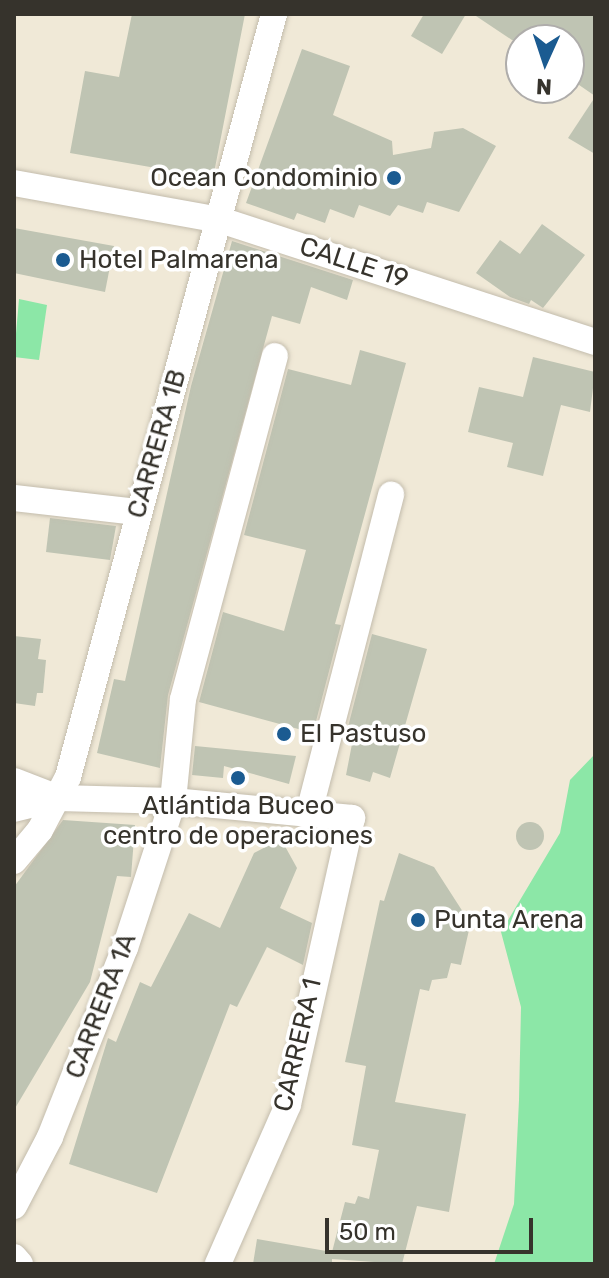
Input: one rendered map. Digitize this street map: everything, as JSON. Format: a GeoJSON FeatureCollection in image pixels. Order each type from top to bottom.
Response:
{"type":"FeatureCollection","features":[{"type":"Feature","properties":{"kind":"street","name":"CARRERA 1B"},"geometry":{"type":"LineString","coordinates":[[14,861],[58,798],[68,777],[137,512],[220,220],[274,14]]}},
{"type":"Feature","properties":{"kind":"street","name":"CALLE 19"},"geometry":{"type":"LineString","coordinates":[[14,183],[220,220],[595,342]]}},
{"type":"Feature","properties":{"kind":"street","name":"CARRERA 1A"},"geometry":{"type":"LineString","coordinates":[[14,1206],[50,1137],[125,948],[173,801],[183,699],[275,356]]}},
{"type":"Feature","properties":{"kind":"street"},"geometry":{"type":"LineString","coordinates":[[14,809],[58,798],[173,801],[308,816],[391,495]]}},
{"type":"Feature","properties":{"kind":"street"},"geometry":{"type":"LineString","coordinates":[[14,498],[137,512]]}},
{"type":"Feature","properties":{"kind":"street"},"geometry":{"type":"LineString","coordinates":[[14,781],[58,798]]}},
{"type":"Feature","properties":{"kind":"street","name":"CARRERA 1"},"geometry":{"type":"LineString","coordinates":[[218,1264],[288,1105],[352,818],[308,816]]}},
{"type":"Feature","properties":{"kind":"street"},"geometry":{"type":"LineString","coordinates":[[14,1257],[20,1264]]}},
{"type":"Feature","properties":{"kind":"shaded area"},"geometry":{"type":"Polygon","coordinates":[[[19,299],[47,305],[39,360],[14,357],[19,299]]]}},
{"type":"Feature","properties":{"kind":"shaded area"},"geometry":{"type":"Polygon","coordinates":[[[595,754],[595,1264],[494,1264],[514,1204],[521,1007],[501,932],[560,833],[570,780],[595,754]]]}},
{"type":"Feature","properties":{"kind":"building"},"geometry":{"type":"Polygon","coordinates":[[[132,14],[245,14],[213,178],[70,153],[85,71],[119,77],[132,14]]]}},
{"type":"Feature","properties":{"kind":"building"},"geometry":{"type":"Polygon","coordinates":[[[424,14],[466,14],[442,54],[411,36],[424,14]]]}},
{"type":"Feature","properties":{"kind":"building"},"geometry":{"type":"Polygon","coordinates":[[[473,14],[595,14],[595,96],[585,89],[585,24],[505,24],[505,35],[473,14]]]}},
{"type":"Feature","properties":{"kind":"building"},"geometry":{"type":"Polygon","coordinates":[[[302,49],[350,66],[333,115],[392,141],[393,155],[431,148],[434,132],[463,128],[496,146],[459,212],[427,202],[423,213],[398,205],[390,216],[359,205],[354,218],[330,209],[325,223],[297,213],[294,220],[246,203],[302,49]]]}},
{"type":"Feature","properties":{"kind":"building"},"geometry":{"type":"Polygon","coordinates":[[[595,97],[595,154],[568,138],[595,97]]]}},
{"type":"Feature","properties":{"kind":"building"},"geometry":{"type":"Polygon","coordinates":[[[542,224],[585,255],[543,308],[531,300],[529,304],[510,297],[476,273],[500,240],[520,254],[542,224]]]}},
{"type":"Feature","properties":{"kind":"building","name":"Hotel Palmarena"},"geometry":{"type":"Polygon","coordinates":[[[14,228],[114,246],[105,292],[14,273],[14,228]]]}},
{"type":"Feature","properties":{"kind":"building"},"geometry":{"type":"Polygon","coordinates":[[[232,241],[353,280],[347,300],[311,287],[300,324],[272,316],[168,695],[160,768],[97,753],[114,679],[125,681],[191,386],[232,241]]]}},
{"type":"Feature","properties":{"kind":"building"},"geometry":{"type":"Polygon","coordinates":[[[360,350],[406,363],[335,624],[341,625],[313,733],[199,702],[223,612],[284,631],[306,550],[244,535],[288,369],[351,385],[360,350]]]}},
{"type":"Feature","properties":{"kind":"building"},"geometry":{"type":"Polygon","coordinates":[[[533,357],[595,372],[590,412],[561,405],[543,476],[507,467],[513,443],[468,432],[479,387],[523,397],[533,357]]]}},
{"type":"Feature","properties":{"kind":"building"},"geometry":{"type":"Polygon","coordinates":[[[50,518],[116,526],[110,560],[46,552],[50,518]]]}},
{"type":"Feature","properties":{"kind":"building"},"geometry":{"type":"Polygon","coordinates":[[[372,634],[427,649],[390,778],[373,772],[370,782],[346,775],[352,744],[344,742],[372,634]]]}},
{"type":"Feature","properties":{"kind":"building"},"geometry":{"type":"Polygon","coordinates":[[[14,636],[41,639],[38,659],[46,660],[43,693],[37,693],[35,706],[14,703],[14,636]]]}},
{"type":"Feature","properties":{"kind":"building"},"geometry":{"type":"Polygon","coordinates":[[[195,746],[296,756],[289,784],[224,766],[223,778],[192,775],[195,746]]]}},
{"type":"Feature","properties":{"kind":"building"},"geometry":{"type":"Polygon","coordinates":[[[63,820],[135,825],[131,877],[117,876],[90,982],[14,1110],[14,887],[63,820]]]}},
{"type":"Feature","properties":{"kind":"building"},"geometry":{"type":"Polygon","coordinates":[[[530,822],[540,826],[544,836],[540,846],[530,850],[520,846],[516,836],[520,826],[530,822]]]}},
{"type":"Feature","properties":{"kind":"building"},"geometry":{"type":"Polygon","coordinates":[[[281,839],[297,868],[280,908],[312,923],[303,965],[267,947],[237,1007],[230,1004],[157,1193],[69,1164],[108,1038],[116,1042],[140,982],[151,987],[189,913],[220,928],[254,853],[281,839]]]}},
{"type":"Feature","properties":{"kind":"building"},"geometry":{"type":"Polygon","coordinates":[[[399,853],[434,867],[463,912],[460,927],[469,930],[461,965],[451,963],[447,978],[432,980],[429,991],[420,989],[395,1102],[466,1114],[449,1212],[417,1206],[402,1264],[332,1259],[332,1264],[253,1264],[257,1239],[332,1252],[345,1202],[355,1204],[358,1196],[369,1199],[379,1150],[352,1145],[366,1066],[345,1062],[380,900],[384,901],[399,853]]]}},
{"type":"Feature","properties":{"kind":"place","name":"Ocean Condominio"},"geometry":{"type":"Point","coordinates":[394,178]}},
{"type":"Feature","properties":{"kind":"place","name":"Hotel Palmarena"},"geometry":{"type":"Point","coordinates":[63,260]}},
{"type":"Feature","properties":{"kind":"place","name":"El Pastuso"},"geometry":{"type":"Point","coordinates":[284,734]}},
{"type":"Feature","properties":{"kind":"place","name":"Atlántida Buceo centro de operaciones"},"geometry":{"type":"Point","coordinates":[238,778]}},
{"type":"Feature","properties":{"kind":"place","name":"Punta Arena"},"geometry":{"type":"Point","coordinates":[418,920]}}]}
